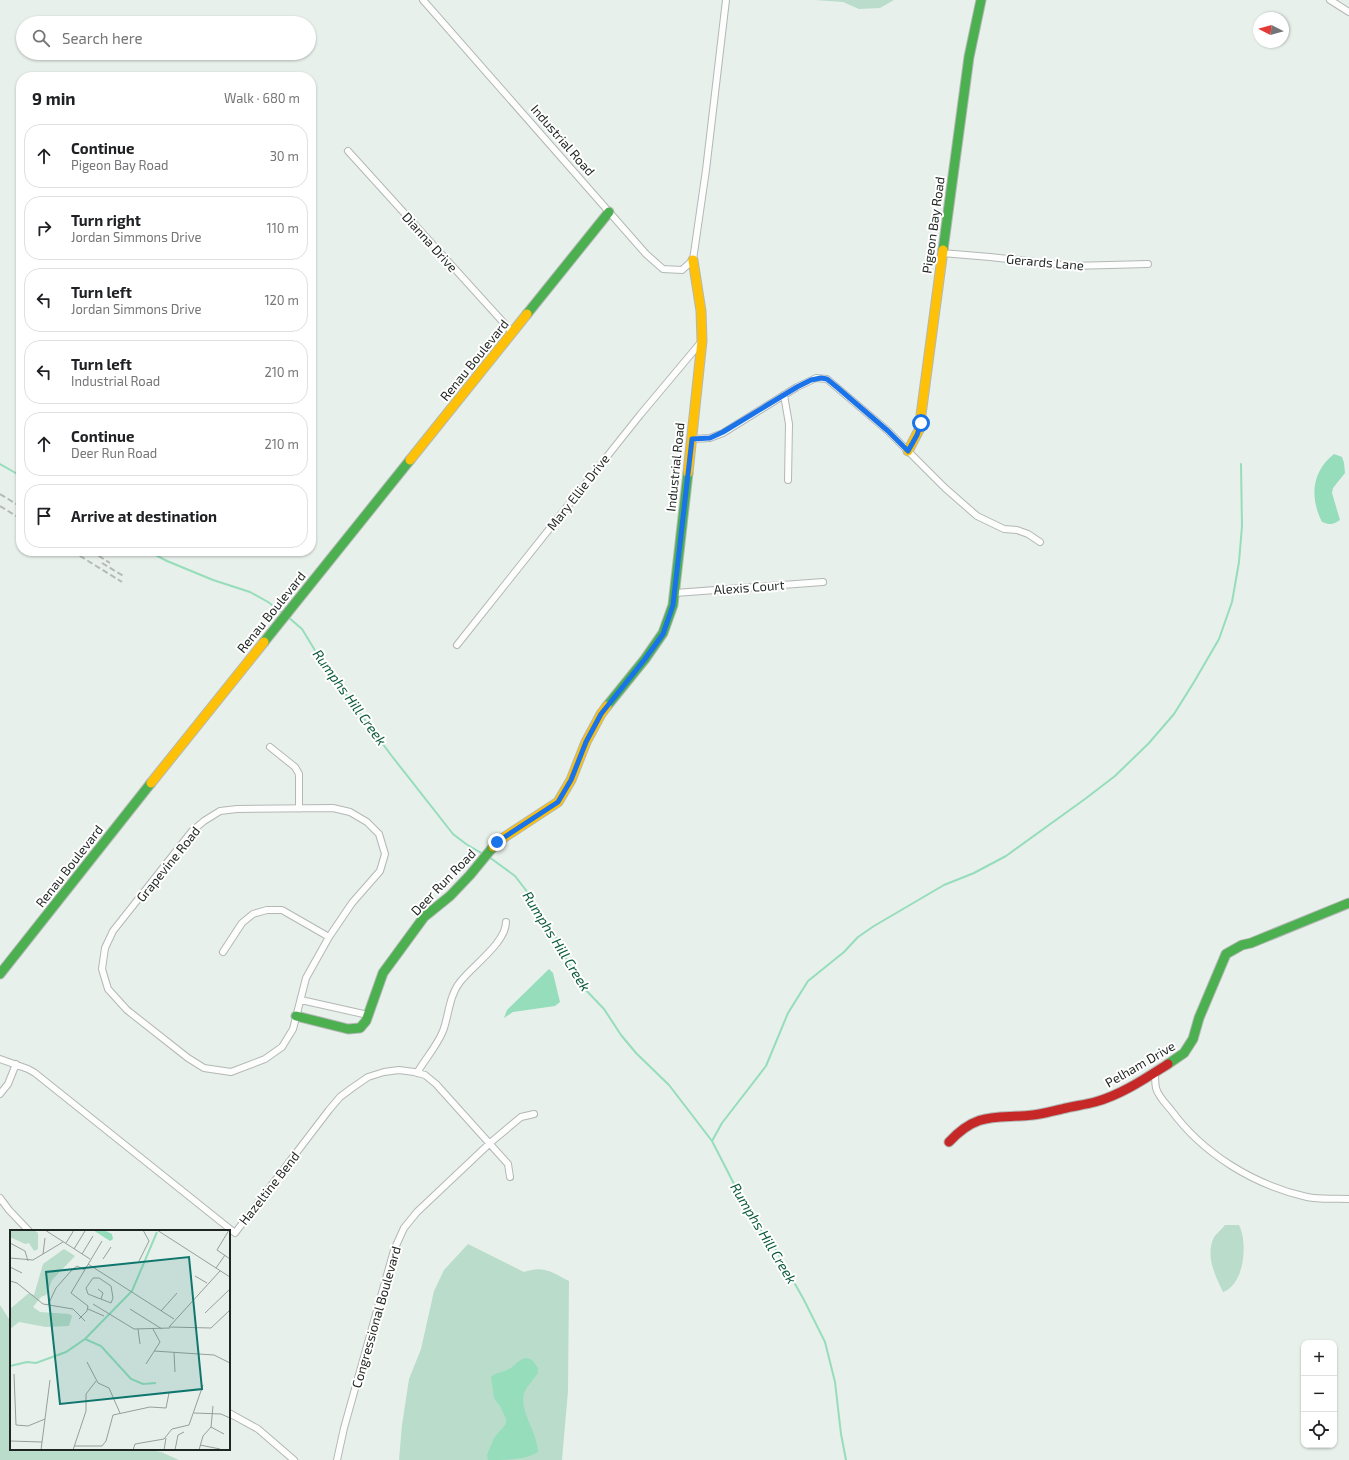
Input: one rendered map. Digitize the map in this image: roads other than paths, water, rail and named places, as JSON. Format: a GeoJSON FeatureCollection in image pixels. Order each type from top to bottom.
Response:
{"type":"FeatureCollection","features":[{"type":"Feature","properties":{"kind":"street","name":"Industrial Road"},"geometry":{"type":"LineString","coordinates":[[423,0],[646,254],[663,269],[682,270],[693,260]]}},
{"type":"Feature","properties":{"kind":"street","name":"Industrial Road"},"geometry":{"type":"LineString","coordinates":[[638,668],[663,634],[673,605],[675,593],[702,341],[701,311],[693,260],[706,170],[726,0]]}},
{"type":"Feature","properties":{"kind":"street","name":"Pigeon Bay Road"},"geometry":{"type":"LineString","coordinates":[[908,451],[919,430],[968,57],[980,0]]}},
{"type":"Feature","properties":{"kind":"street"},"geometry":{"type":"LineString","coordinates":[[1330,0],[1349,12]]}},
{"type":"Feature","properties":{"kind":"street","name":"Dianna Drive"},"geometry":{"type":"LineString","coordinates":[[348,151],[512,332]]}},
{"type":"Feature","properties":{"kind":"street","name":"Renau Boulevard"},"geometry":{"type":"LineString","coordinates":[[0,974],[278,624],[609,212]]}},
{"type":"Feature","properties":{"kind":"street","name":"Gerards Lane"},"geometry":{"type":"LineString","coordinates":[[942,253],[1071,266],[1148,264]]}},
{"type":"Feature","properties":{"kind":"street","name":"Mary Ellie Drive"},"geometry":{"type":"LineString","coordinates":[[457,645],[640,415],[702,341]]}},
{"type":"Feature","properties":{"kind":"street"},"geometry":{"type":"LineString","coordinates":[[692,439],[710,438],[723,432],[811,380],[816,378],[827,379],[888,431],[945,488],[977,516],[1004,529],[1017,530],[1028,534],[1040,542]]}},
{"type":"Feature","properties":{"kind":"street"},"geometry":{"type":"LineString","coordinates":[[784,395],[789,424],[788,480]]}},
{"type":"Feature","properties":{"kind":"street","name":"Alexis Court"},"geometry":{"type":"LineString","coordinates":[[675,593],[823,582]]}},
{"type":"Feature","properties":{"kind":"street","name":"Deer Run Road"},"geometry":{"type":"LineString","coordinates":[[296,1016],[356,1030],[360,1028],[366,1021],[383,973],[424,917],[450,896],[470,875],[497,842],[558,802],[571,780],[586,742],[601,714],[638,668]]}},
{"type":"Feature","properties":{"kind":"street"},"geometry":{"type":"LineString","coordinates":[[270,747],[295,766],[299,774],[299,809]]}},
{"type":"Feature","properties":{"kind":"street","name":"Grapevine Road"},"geometry":{"type":"LineString","coordinates":[[333,808],[350,812],[366,822],[379,834],[385,854],[380,871],[352,903],[329,937],[306,978],[293,1029],[282,1047],[265,1059],[231,1072],[204,1068],[188,1058],[127,1010],[108,989],[102,969],[105,948],[113,931],[192,832],[204,821],[220,811],[236,809],[333,808]]}},
{"type":"Feature","properties":{"kind":"street","name":"Pelham Drive"},"geometry":{"type":"LineString","coordinates":[[949,1142],[962,1128],[980,1118],[1003,1115],[1032,1115],[1097,1102],[1115,1094],[1180,1057],[1186,1052],[1191,1043],[1199,1018],[1226,954],[1242,945],[1251,943],[1349,902]]}},
{"type":"Feature","properties":{"kind":"street"},"geometry":{"type":"LineString","coordinates":[[223,952],[242,923],[253,914],[267,910],[282,910],[329,937]]}},
{"type":"Feature","properties":{"kind":"street"},"geometry":{"type":"LineString","coordinates":[[417,1073],[442,1032],[456,988],[466,975],[500,940],[506,928],[506,922]]}},
{"type":"Feature","properties":{"kind":"street"},"geometry":{"type":"LineString","coordinates":[[301,1000],[368,1015]]}},
{"type":"Feature","properties":{"kind":"street","name":"Hazeltine Bend"},"geometry":{"type":"LineString","coordinates":[[0,1059],[16,1064],[35,1073],[235,1233],[340,1097],[368,1077],[384,1072],[399,1070],[417,1073],[426,1076],[436,1084],[508,1164],[510,1177]]}},
{"type":"Feature","properties":{"kind":"street"},"geometry":{"type":"LineString","coordinates":[[0,1094],[8,1084],[16,1064]]}},
{"type":"Feature","properties":{"kind":"street"},"geometry":{"type":"LineString","coordinates":[[1155,1072],[1156,1089],[1163,1100],[1180,1123],[1215,1155],[1274,1188],[1321,1199],[1349,1199]]}},
{"type":"Feature","properties":{"kind":"street","name":"Congressional Boulevard"},"geometry":{"type":"LineString","coordinates":[[337,1460],[344,1428],[394,1250],[404,1228],[416,1212],[490,1143],[521,1117],[534,1114]]}},
{"type":"Feature","properties":{"kind":"street"},"geometry":{"type":"LineString","coordinates":[[0,1198],[28,1230]]}},
{"type":"Feature","properties":{"kind":"street"},"geometry":{"type":"LineString","coordinates":[[230,1414],[258,1429],[294,1460]]}},
{"type":"Feature","properties":{"kind":"waterway","name":"Rumphs Hill Creek"},"geometry":{"type":"LineString","coordinates":[[0,464],[16,473]]}},
{"type":"Feature","properties":{"kind":"waterway"},"geometry":{"type":"LineString","coordinates":[[712,1141],[722,1123],[766,1066],[788,1013],[808,981],[844,952],[858,937],[874,926],[944,885],[974,873],[1006,856],[1085,799],[1115,776],[1149,743],[1174,714],[1219,639],[1232,602],[1239,562],[1242,526],[1241,464]]}},
{"type":"Feature","properties":{"kind":"waterway","name":"Rumphs Hill Creek"},"geometry":{"type":"LineString","coordinates":[[158,556],[213,580],[250,592],[268,602],[283,613]]}},
{"type":"Feature","properties":{"kind":"waterway","name":"Rumphs Hill Creek"},"geometry":{"type":"LineString","coordinates":[[288,617],[302,629],[322,662],[391,755],[453,834],[483,854]]}},
{"type":"Feature","properties":{"kind":"waterway","name":"Rumphs Hill Creek"},"geometry":{"type":"LineString","coordinates":[[489,857],[515,876],[532,898],[554,933],[569,964],[582,986],[604,1009],[621,1035],[636,1053],[669,1085],[712,1141],[751,1217],[776,1250],[804,1300],[825,1342],[835,1382],[841,1434],[846,1460]]}},
{"type":"Feature","properties":{"kind":"railway"},"geometry":{"type":"LineString","coordinates":[[0,494],[16,504]]}},
{"type":"Feature","properties":{"kind":"railway"},"geometry":{"type":"LineString","coordinates":[[0,506],[16,516]]}},
{"type":"Feature","properties":{"kind":"railway"},"geometry":{"type":"LineString","coordinates":[[80,556],[122,582]]}},
{"type":"Feature","properties":{"kind":"railway"},"geometry":{"type":"LineString","coordinates":[[99,556],[110,563]]}},
{"type":"Feature","properties":{"kind":"railway"},"geometry":{"type":"LineString","coordinates":[[102,563],[125,577]]}}]}
